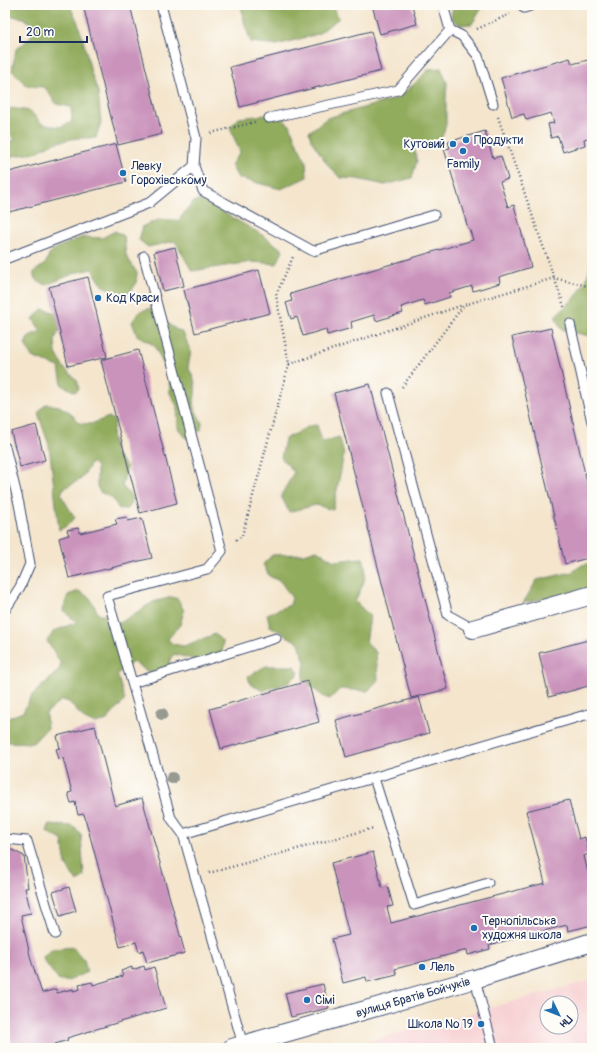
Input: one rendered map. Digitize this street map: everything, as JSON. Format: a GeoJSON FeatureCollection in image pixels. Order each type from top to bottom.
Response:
{"type":"FeatureCollection","features":[{"type":"Feature","properties":{"kind":"street"},"geometry":{"type":"LineString","coordinates":[[473,629],[592,595]]}},
{"type":"Feature","properties":{"kind":"street","name":"вулиця Братів Бойчуків"},"geometry":{"type":"LineString","coordinates":[[238,1046],[475,979],[592,942]]}},
{"type":"Feature","properties":{"kind":"lane"},"geometry":{"type":"LineString","coordinates":[[161,5],[196,138],[194,166],[203,192],[313,251],[434,215]]}},
{"type":"Feature","properties":{"kind":"lane"},"geometry":{"type":"LineString","coordinates":[[443,5],[450,30],[462,36],[478,56],[493,104]]}},
{"type":"Feature","properties":{"kind":"lane"},"geometry":{"type":"LineString","coordinates":[[269,118],[398,90],[450,30]]}},
{"type":"Feature","properties":{"kind":"lane"},"geometry":{"type":"LineString","coordinates":[[5,259],[149,203],[194,166]]}},
{"type":"Feature","properties":{"kind":"lane"},"geometry":{"type":"LineString","coordinates":[[144,256],[222,551],[208,570],[107,596],[171,818],[183,834],[238,1046]]}},
{"type":"Feature","properties":{"kind":"lane"},"geometry":{"type":"LineString","coordinates":[[570,324],[592,422]]}},
{"type":"Feature","properties":{"kind":"lane"},"geometry":{"type":"LineString","coordinates":[[389,397],[448,615],[473,629]]}},
{"type":"Feature","properties":{"kind":"lane"},"geometry":{"type":"LineString","coordinates":[[5,448],[19,504],[30,564],[20,587],[5,610]]}},
{"type":"Feature","properties":{"kind":"lane"},"geometry":{"type":"LineString","coordinates":[[132,683],[276,638]]}},
{"type":"Feature","properties":{"kind":"lane"},"geometry":{"type":"LineString","coordinates":[[183,834],[592,713]]}},
{"type":"Feature","properties":{"kind":"lane"},"geometry":{"type":"LineString","coordinates":[[374,778],[414,904],[488,883]]}},
{"type":"Feature","properties":{"kind":"lane"},"geometry":{"type":"LineString","coordinates":[[5,839],[28,841],[55,934]]}},
{"type":"Feature","properties":{"kind":"lane"},"geometry":{"type":"LineString","coordinates":[[475,979],[493,1048]]}},
{"type":"Feature","properties":{"kind":"path"},"geometry":{"type":"LineString","coordinates":[[462,36],[528,6]]}},
{"type":"Feature","properties":{"kind":"path"},"geometry":{"type":"LineString","coordinates":[[493,104],[570,324]]}},
{"type":"Feature","properties":{"kind":"path"},"geometry":{"type":"LineString","coordinates":[[196,138],[249,123]]}},
{"type":"Feature","properties":{"kind":"path"},"geometry":{"type":"LineString","coordinates":[[222,551],[242,536],[289,364],[276,294],[299,243]]}},
{"type":"Feature","properties":{"kind":"path"},"geometry":{"type":"LineString","coordinates":[[289,364],[464,305],[554,278],[592,287]]}},
{"type":"Feature","properties":{"kind":"path"},"geometry":{"type":"LineString","coordinates":[[389,397],[464,305]]}},
{"type":"Feature","properties":{"kind":"path"},"geometry":{"type":"LineString","coordinates":[[195,877],[388,824]]}},
{"type":"Feature","properties":{"kind":"shaded area","name":"Школа № 19"},"geometry":{"type":"Polygon","coordinates":[[[592,980],[592,1048],[344,1048],[592,980]]]}},
{"type":"Feature","properties":{"kind":"green space"},"geometry":{"type":"Polygon","coordinates":[[[5,5],[69,5],[77,20],[98,92],[101,122],[96,138],[77,138],[53,143],[35,153],[5,157],[5,143],[15,140],[5,125],[6,118],[11,108],[30,111],[42,124],[59,127],[72,122],[71,107],[56,104],[47,90],[43,87],[27,86],[12,71],[16,49],[30,38],[34,27],[24,18],[5,15],[5,5]]]}},
{"type":"Feature","properties":{"kind":"green space"},"geometry":{"type":"Polygon","coordinates":[[[241,5],[331,5],[339,18],[318,34],[277,45],[251,42],[245,25],[241,5]]]}},
{"type":"Feature","properties":{"kind":"green space"},"geometry":{"type":"Polygon","coordinates":[[[453,5],[480,5],[482,8],[472,24],[460,25],[451,18],[453,5]]]}},
{"type":"Feature","properties":{"kind":"green space"},"geometry":{"type":"Polygon","coordinates":[[[441,68],[447,83],[446,125],[442,137],[433,146],[421,142],[414,146],[417,161],[412,178],[385,185],[357,179],[341,178],[330,168],[311,140],[309,132],[327,118],[398,98],[429,69],[441,68]]]}},
{"type":"Feature","properties":{"kind":"green space"},"geometry":{"type":"Polygon","coordinates":[[[275,114],[290,125],[298,146],[306,161],[307,177],[281,189],[238,178],[231,165],[240,152],[230,128],[239,118],[275,114]]]}},
{"type":"Feature","properties":{"kind":"green space"},"geometry":{"type":"Polygon","coordinates":[[[207,200],[212,206],[261,234],[283,250],[277,264],[252,262],[192,271],[175,241],[148,247],[139,240],[143,226],[161,219],[178,221],[194,201],[207,200]]]}},
{"type":"Feature","properties":{"kind":"green space"},"geometry":{"type":"Polygon","coordinates":[[[115,231],[124,236],[126,255],[137,273],[136,284],[127,297],[103,286],[92,269],[78,272],[46,285],[39,282],[34,277],[34,272],[46,263],[49,254],[53,250],[83,237],[102,238],[115,231]]]}},
{"type":"Feature","properties":{"kind":"green space"},"geometry":{"type":"Polygon","coordinates":[[[592,259],[592,337],[561,329],[555,316],[575,298],[586,281],[592,259]]]}},
{"type":"Feature","properties":{"kind":"green space"},"geometry":{"type":"Polygon","coordinates":[[[152,308],[172,327],[183,333],[191,351],[188,367],[193,377],[195,386],[193,405],[202,423],[201,430],[187,439],[178,428],[177,406],[170,393],[169,378],[155,346],[137,335],[132,322],[140,311],[152,308]]]}},
{"type":"Feature","properties":{"kind":"green space"},"geometry":{"type":"Polygon","coordinates":[[[42,309],[54,312],[60,319],[60,329],[55,339],[56,353],[64,368],[77,380],[79,389],[75,392],[62,385],[59,367],[32,357],[25,344],[29,336],[41,331],[33,319],[42,309]]]}},
{"type":"Feature","properties":{"kind":"green space"},"geometry":{"type":"Polygon","coordinates":[[[46,404],[59,406],[71,413],[79,423],[91,424],[109,417],[115,421],[112,434],[115,454],[127,467],[122,486],[132,497],[131,504],[127,509],[119,509],[112,498],[100,492],[97,486],[97,467],[92,462],[81,479],[63,489],[61,495],[75,518],[59,530],[49,445],[38,413],[46,404]]]}},
{"type":"Feature","properties":{"kind":"green space"},"geometry":{"type":"Polygon","coordinates":[[[317,425],[322,442],[339,437],[344,454],[333,510],[316,505],[289,512],[281,496],[294,472],[281,458],[285,439],[309,426],[317,425]]]}},
{"type":"Feature","properties":{"kind":"green space"},"geometry":{"type":"Polygon","coordinates":[[[317,550],[334,561],[363,558],[365,564],[365,575],[363,585],[355,601],[370,616],[366,643],[376,652],[378,680],[368,691],[340,689],[330,699],[324,697],[303,680],[305,662],[299,643],[270,626],[267,614],[290,605],[292,598],[281,582],[269,576],[263,564],[272,555],[304,554],[317,550]]]}},
{"type":"Feature","properties":{"kind":"green space"},"geometry":{"type":"Polygon","coordinates":[[[592,563],[592,588],[523,603],[537,580],[572,572],[582,565],[592,563]]]}},
{"type":"Feature","properties":{"kind":"green space"},"geometry":{"type":"Polygon","coordinates":[[[79,591],[90,598],[99,615],[105,615],[114,624],[120,623],[153,602],[172,597],[178,599],[184,611],[180,625],[168,639],[172,644],[184,646],[215,634],[223,642],[222,655],[202,662],[174,654],[170,659],[169,672],[158,678],[133,662],[117,674],[125,700],[107,720],[95,724],[83,718],[69,702],[62,700],[46,713],[47,728],[33,743],[5,742],[5,719],[23,712],[32,695],[59,670],[61,664],[47,641],[54,631],[77,622],[64,611],[64,605],[68,595],[79,591]]]}},
{"type":"Feature","properties":{"kind":"green space"},"geometry":{"type":"Polygon","coordinates":[[[266,666],[294,666],[299,673],[290,682],[263,691],[250,684],[248,676],[266,666]]]}},
{"type":"Feature","properties":{"kind":"green space"},"geometry":{"type":"Polygon","coordinates":[[[49,825],[73,826],[81,835],[84,876],[77,882],[66,865],[62,840],[47,832],[49,825]]]}},
{"type":"Feature","properties":{"kind":"green space"},"geometry":{"type":"Polygon","coordinates":[[[73,947],[84,960],[87,972],[68,981],[59,981],[44,961],[43,957],[52,949],[73,947]]]}},
{"type":"Feature","properties":{"kind":"building"},"geometry":{"type":"Polygon","coordinates":[[[83,5],[130,5],[162,134],[118,145],[83,5]]]}},
{"type":"Feature","properties":{"kind":"building"},"geometry":{"type":"Polygon","coordinates":[[[372,5],[412,5],[417,24],[380,34],[372,5]]]}},
{"type":"Feature","properties":{"kind":"building"},"geometry":{"type":"Polygon","coordinates":[[[371,31],[381,71],[240,107],[230,67],[371,31]]]}},
{"type":"Feature","properties":{"kind":"building"},"geometry":{"type":"Polygon","coordinates":[[[570,58],[572,64],[588,60],[592,73],[592,80],[589,81],[592,92],[592,137],[584,139],[585,145],[563,152],[558,136],[551,138],[548,124],[554,123],[551,113],[526,120],[524,114],[512,117],[501,78],[570,58]]]}},
{"type":"Feature","properties":{"kind":"building"},"geometry":{"type":"Polygon","coordinates":[[[485,131],[493,158],[501,156],[508,179],[500,182],[508,207],[514,205],[531,267],[499,277],[500,283],[473,291],[472,286],[449,293],[450,297],[425,305],[423,300],[401,307],[403,313],[376,321],[374,315],[351,322],[352,328],[327,335],[326,329],[303,336],[297,317],[291,319],[286,303],[292,301],[290,294],[473,240],[444,149],[450,148],[448,142],[485,131]]]}},
{"type":"Feature","properties":{"kind":"building"},"geometry":{"type":"Polygon","coordinates":[[[116,144],[126,182],[5,213],[5,173],[116,144]]]}},
{"type":"Feature","properties":{"kind":"building"},"geometry":{"type":"Polygon","coordinates":[[[175,247],[184,286],[163,291],[154,252],[175,247]]]}},
{"type":"Feature","properties":{"kind":"building"},"geometry":{"type":"Polygon","coordinates":[[[259,270],[270,313],[195,333],[184,290],[259,270]]]}},
{"type":"Feature","properties":{"kind":"building"},"geometry":{"type":"Polygon","coordinates":[[[88,277],[107,357],[68,366],[49,287],[88,277]]]}},
{"type":"Feature","properties":{"kind":"building"},"geometry":{"type":"Polygon","coordinates":[[[551,328],[592,504],[592,557],[565,564],[512,337],[551,328]]]}},
{"type":"Feature","properties":{"kind":"building"},"geometry":{"type":"Polygon","coordinates":[[[138,350],[177,503],[140,513],[101,360],[138,350]]]}},
{"type":"Feature","properties":{"kind":"building"},"geometry":{"type":"Polygon","coordinates":[[[370,384],[448,689],[411,698],[334,393],[370,384]]]}},
{"type":"Feature","properties":{"kind":"building"},"geometry":{"type":"Polygon","coordinates":[[[36,425],[45,460],[20,467],[11,432],[36,425]]]}},
{"type":"Feature","properties":{"kind":"building"},"geometry":{"type":"Polygon","coordinates":[[[127,517],[128,521],[142,518],[152,558],[69,578],[59,538],[69,535],[67,530],[78,528],[80,533],[117,524],[115,519],[127,517]]]}},
{"type":"Feature","properties":{"kind":"building"},"geometry":{"type":"Polygon","coordinates":[[[592,639],[592,685],[549,697],[539,653],[592,639]]]}},
{"type":"Feature","properties":{"kind":"building"},"geometry":{"type":"Polygon","coordinates":[[[308,681],[319,722],[221,749],[210,709],[308,681]]]}},
{"type":"Feature","properties":{"kind":"building"},"geometry":{"type":"Polygon","coordinates":[[[419,697],[429,733],[346,757],[336,720],[419,697]]]}},
{"type":"Feature","properties":{"kind":"building"},"geometry":{"type":"Polygon","coordinates":[[[95,726],[115,806],[142,798],[185,953],[147,963],[143,950],[139,952],[136,942],[120,947],[84,814],[78,815],[75,802],[71,803],[68,793],[72,792],[63,758],[59,759],[56,749],[60,748],[57,736],[95,726]]]}},
{"type":"Feature","properties":{"kind":"building"},"geometry":{"type":"Polygon","coordinates":[[[569,800],[579,839],[585,837],[589,854],[584,856],[588,872],[592,871],[592,925],[568,931],[567,925],[489,945],[490,949],[468,955],[467,950],[395,969],[397,975],[367,982],[366,977],[343,983],[332,939],[349,935],[331,863],[373,852],[382,888],[388,887],[393,906],[387,907],[391,923],[545,883],[526,811],[569,800]]]}},
{"type":"Feature","properties":{"kind":"building"},"geometry":{"type":"Polygon","coordinates":[[[10,849],[24,856],[28,888],[25,888],[31,913],[21,915],[31,960],[42,993],[56,989],[57,993],[73,989],[73,991],[80,989],[79,985],[92,982],[93,985],[123,976],[121,971],[132,967],[132,970],[144,966],[145,970],[154,967],[166,1008],[67,1038],[68,1040],[55,1044],[55,1046],[49,1048],[5,1048],[5,850],[10,849]]]}},
{"type":"Feature","properties":{"kind":"building"},"geometry":{"type":"Polygon","coordinates":[[[69,887],[76,911],[60,916],[53,892],[69,887]]]}},
{"type":"Feature","properties":{"kind":"building","name":"Сімі"},"geometry":{"type":"Polygon","coordinates":[[[323,984],[329,1008],[291,1017],[285,993],[323,984]]]}},
{"type":"Feature","properties":{"kind":"place","name":"Продукти"},"geometry":{"type":"Point","coordinates":[466,140]}},
{"type":"Feature","properties":{"kind":"place","name":"Кутовий"},"geometry":{"type":"Point","coordinates":[453,144]}},
{"type":"Feature","properties":{"kind":"place","name":"Family"},"geometry":{"type":"Point","coordinates":[463,151]}},
{"type":"Feature","properties":{"kind":"place","name":"Левку Горохівському"},"geometry":{"type":"Point","coordinates":[123,173]}},
{"type":"Feature","properties":{"kind":"place","name":"Код Краси"},"geometry":{"type":"Point","coordinates":[98,298]}},
{"type":"Feature","properties":{"kind":"place","name":"Тернопільська художня школа"},"geometry":{"type":"Point","coordinates":[474,928]}},
{"type":"Feature","properties":{"kind":"place","name":"Лель"},"geometry":{"type":"Point","coordinates":[422,967]}},
{"type":"Feature","properties":{"kind":"place","name":"Сімі"},"geometry":{"type":"Point","coordinates":[307,1000]}},
{"type":"Feature","properties":{"kind":"place","name":"Школа № 19"},"geometry":{"type":"Point","coordinates":[481,1024]}}]}
